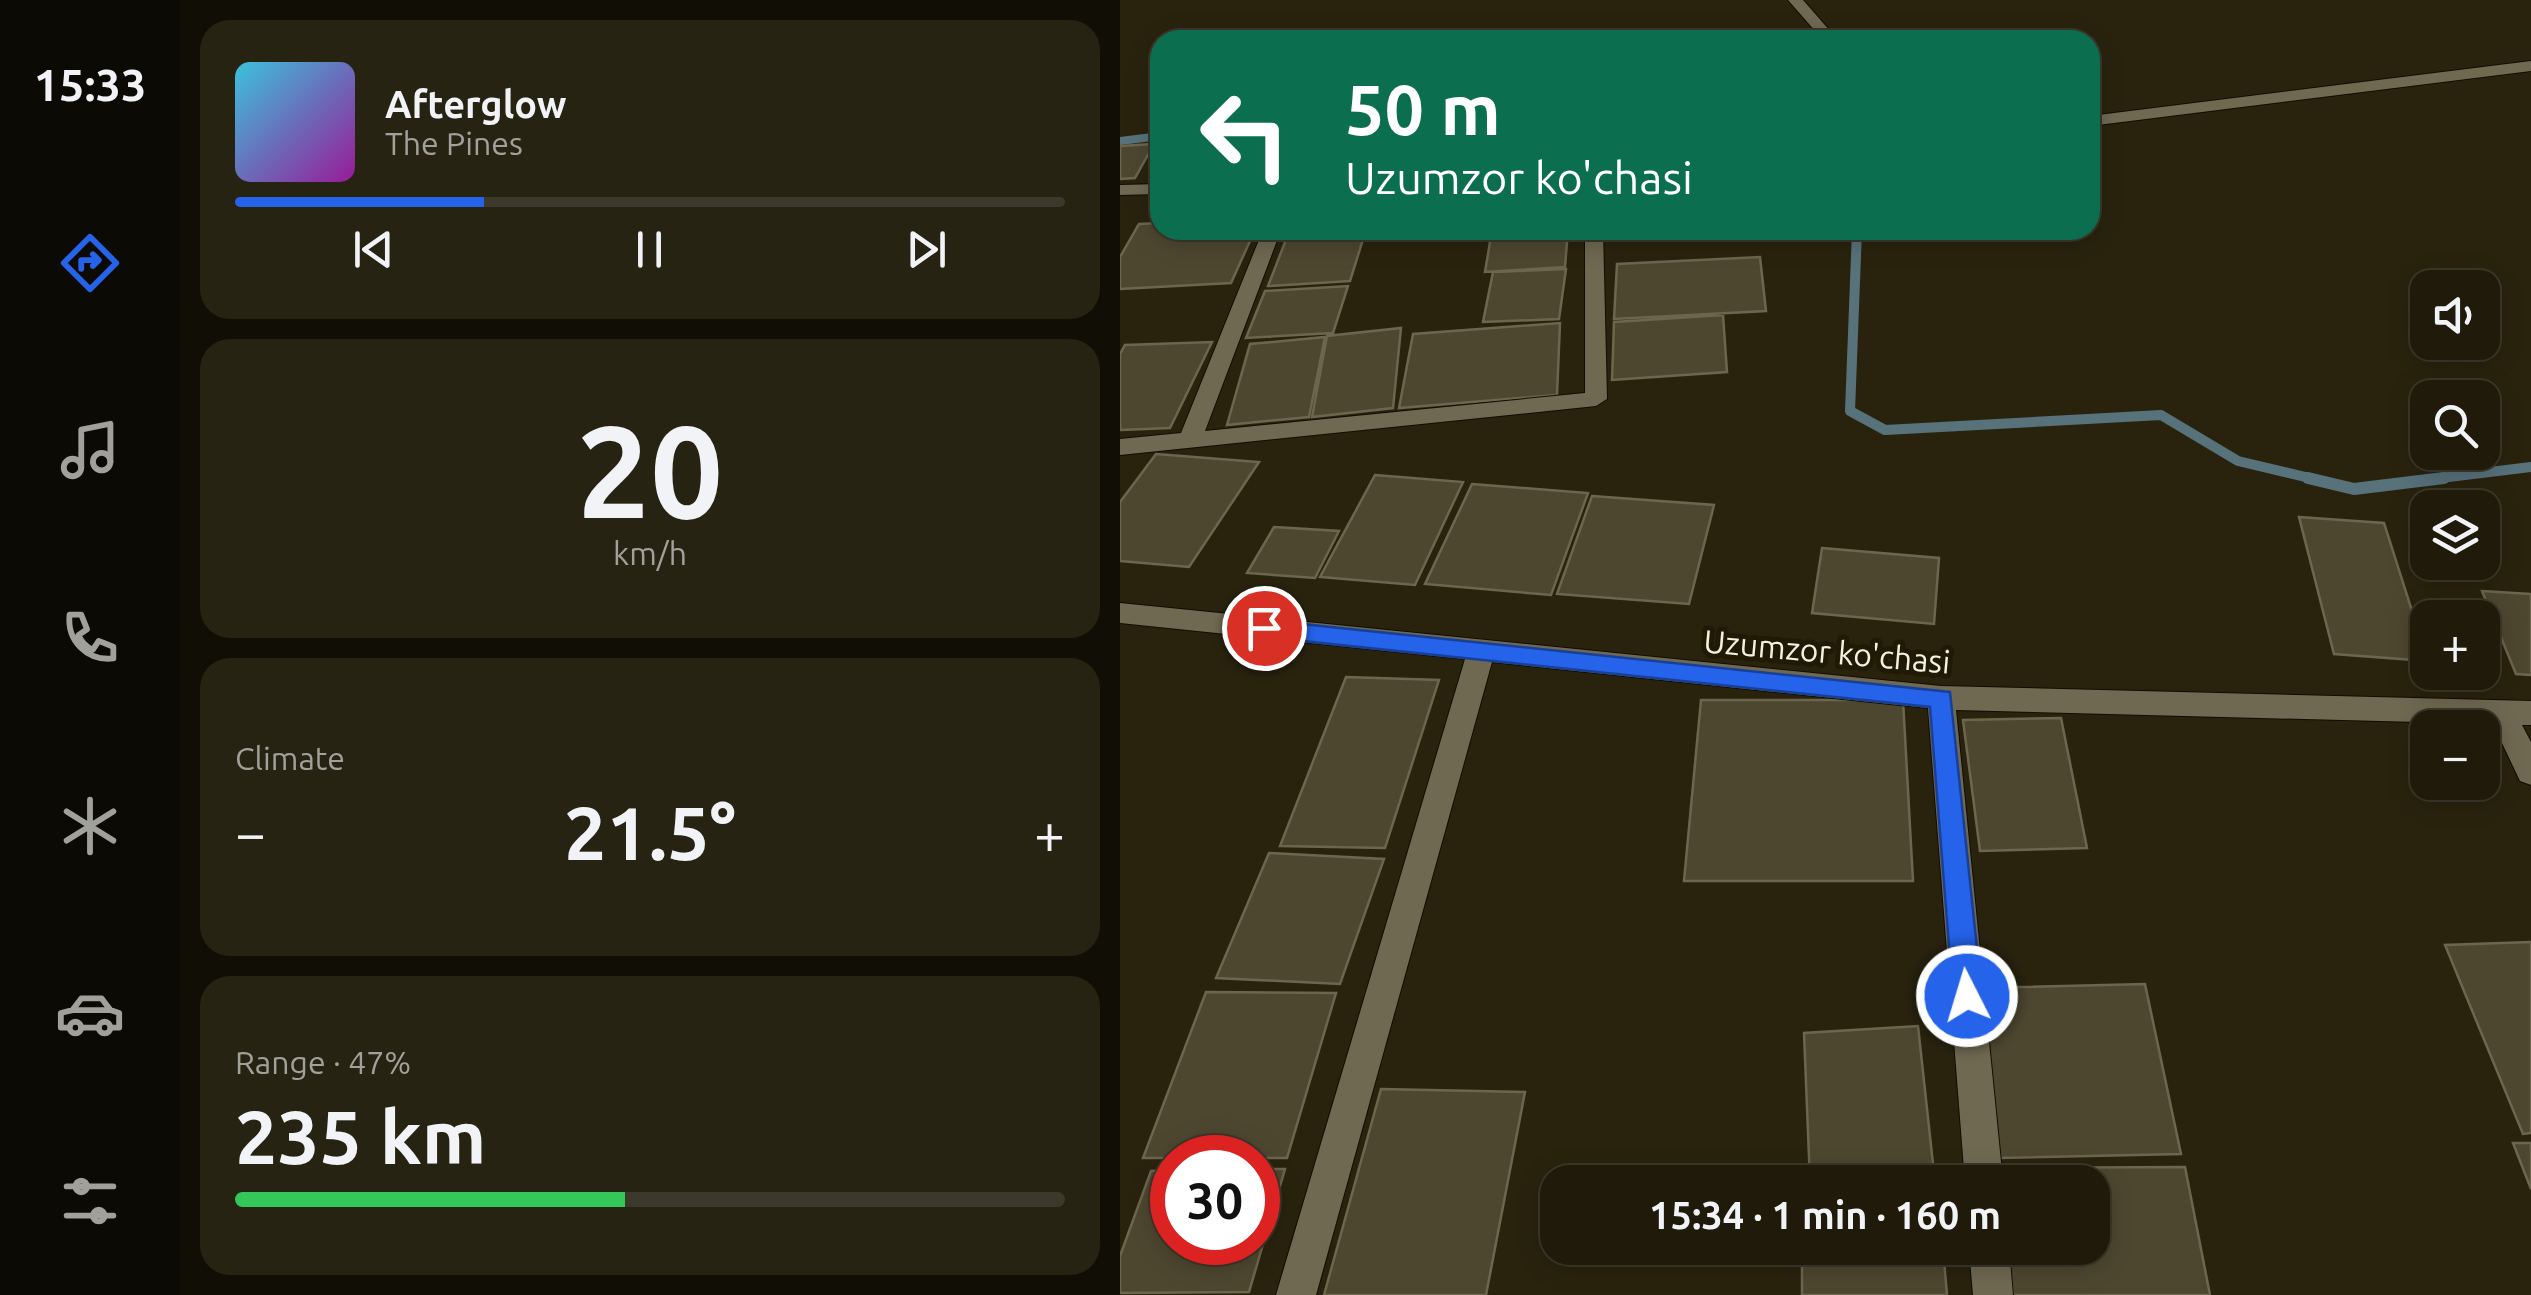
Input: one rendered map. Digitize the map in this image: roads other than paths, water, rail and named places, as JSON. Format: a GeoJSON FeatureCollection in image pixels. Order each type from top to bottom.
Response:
{"type":"FeatureCollection","features":[{"type":"Feature","properties":{"kind":"street"},"geometry":{"type":"LineString","coordinates":[[1795,0],[1822,30]]}},
{"type":"Feature","properties":{"kind":"street"},"geometry":{"type":"LineString","coordinates":[[2100,119],[2531,66]]}},
{"type":"Feature","properties":{"kind":"street"},"geometry":{"type":"LineString","coordinates":[[1120,190],[1150,188]]}},
{"type":"Feature","properties":{"kind":"street"},"geometry":{"type":"LineString","coordinates":[[1190,440],[1268,240]]}},
{"type":"Feature","properties":{"kind":"street"},"geometry":{"type":"LineString","coordinates":[[1120,447],[1596,399],[1594,240]]}},
{"type":"Feature","properties":{"kind":"street","name":"Uzumzor ko'chasi"},"geometry":{"type":"LineString","coordinates":[[1120,613],[1941,698],[2516,712]]}},
{"type":"Feature","properties":{"kind":"street"},"geometry":{"type":"LineString","coordinates":[[1296,1295],[1481,652]]}},
{"type":"Feature","properties":{"kind":"street"},"geometry":{"type":"LineString","coordinates":[[1941,698],[1982,1165]]}},
{"type":"Feature","properties":{"kind":"street"},"geometry":{"type":"LineString","coordinates":[[2516,712],[2531,772]]}},
{"type":"Feature","properties":{"kind":"street"},"geometry":{"type":"LineString","coordinates":[[1991,1265],[1994,1295]]}},
{"type":"Feature","properties":{"kind":"waterway"},"geometry":{"type":"LineString","coordinates":[[1120,141],[1150,137]]}},
{"type":"Feature","properties":{"kind":"waterway"},"geometry":{"type":"LineString","coordinates":[[1857,240],[1850,411],[1885,430],[2161,415],[2238,461],[2318,480]]}},
{"type":"Feature","properties":{"kind":"waterway"},"geometry":{"type":"LineString","coordinates":[[2424,480],[2531,467]]}},
{"type":"Feature","properties":{"kind":"waterway"},"geometry":{"type":"LineString","coordinates":[[2308,478],[2354,489],[2444,478]]}}]}
